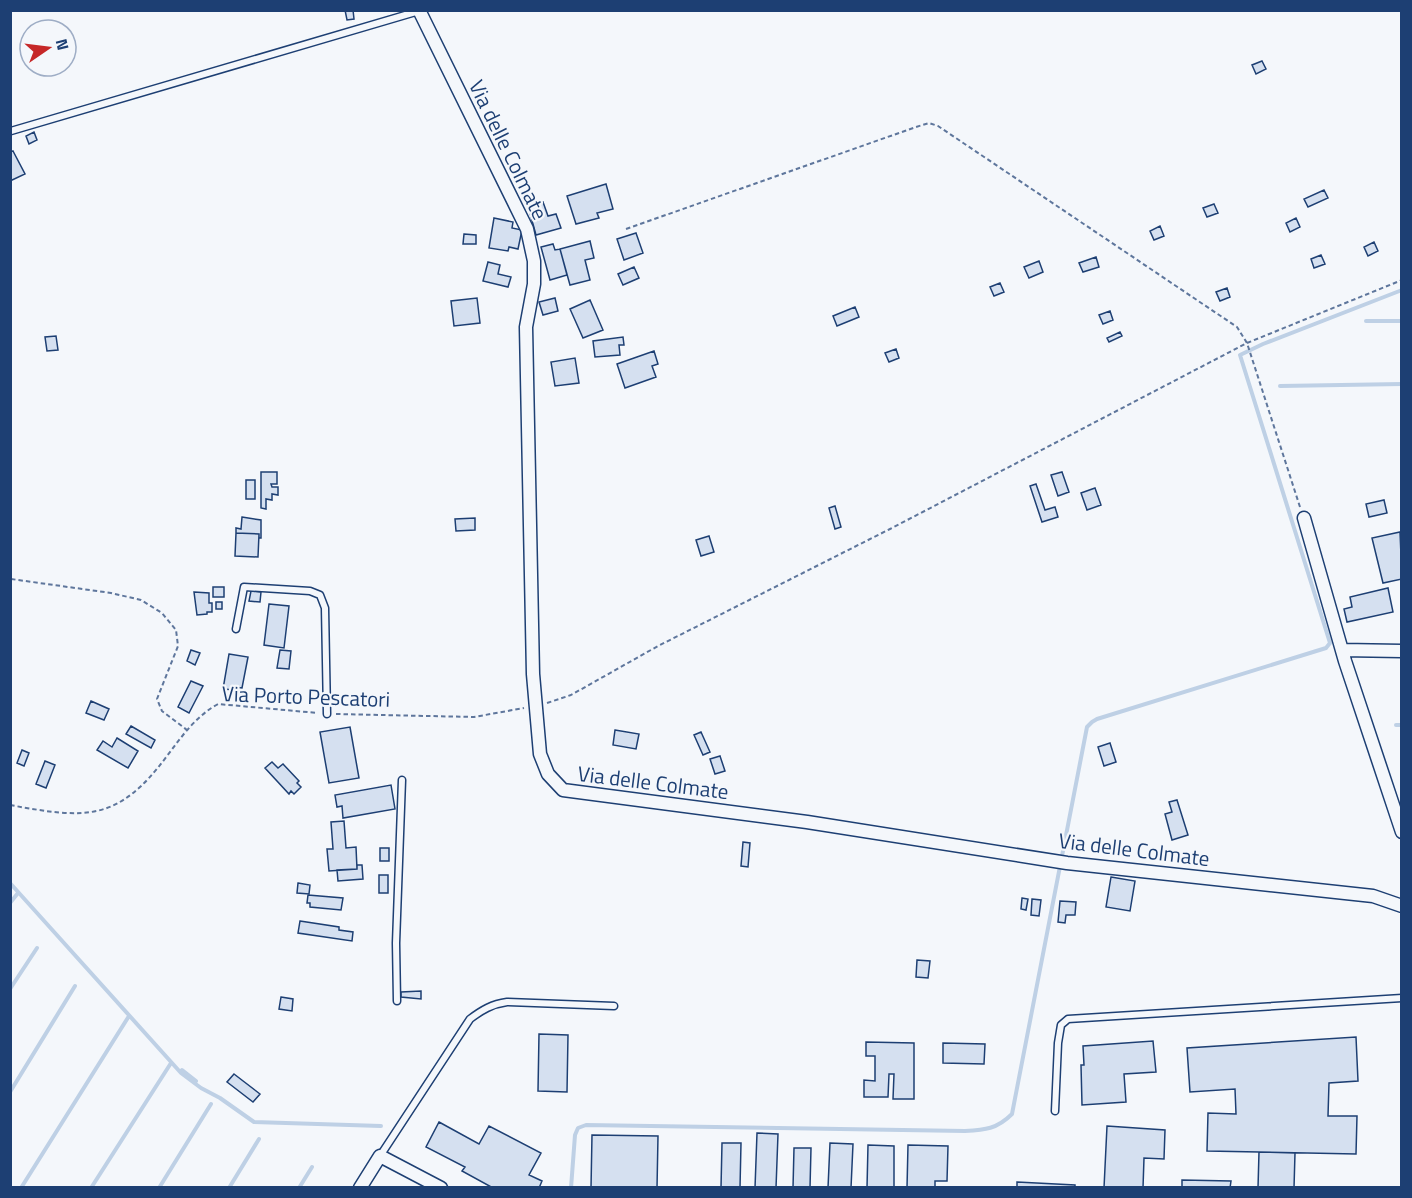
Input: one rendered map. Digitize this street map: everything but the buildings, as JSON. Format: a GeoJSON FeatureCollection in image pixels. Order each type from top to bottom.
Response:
{"type":"FeatureCollection","features":[{"type":"Feature","properties":{"kind":"street","name":"Via delle Colmate"},"geometry":{"type":"LineString","coordinates":[[419,11],[527,229],[534,261],[534,284],[526,327],[532,674],[540,754],[548,774],[563,790],[807,822],[1061,862],[1373,896],[1401,906]]}},
{"type":"Feature","properties":{"kind":"street"},"geometry":{"type":"LineString","coordinates":[[1304,518],[1342,650],[1401,832]]}},
{"type":"Feature","properties":{"kind":"street"},"geometry":{"type":"LineString","coordinates":[[1342,650],[1401,651]]}},
{"type":"Feature","properties":{"kind":"street"},"geometry":{"type":"LineString","coordinates":[[360,1188],[380,1156],[441,1188]]}},
{"type":"Feature","properties":{"kind":"lane"},"geometry":{"type":"LineString","coordinates":[[11,131],[419,11]]}},
{"type":"Feature","properties":{"kind":"lane"},"geometry":{"type":"LineString","coordinates":[[236,629],[244,587],[310,591],[320,595],[325,608],[327,714]]}},
{"type":"Feature","properties":{"kind":"lane"},"geometry":{"type":"LineString","coordinates":[[398,1001],[396,943],[402,780]]}},
{"type":"Feature","properties":{"kind":"lane"},"geometry":{"type":"LineString","coordinates":[[1055,1111],[1058,1043],[1061,1024],[1068,1019],[1401,998]]}},
{"type":"Feature","properties":{"kind":"lane"},"geometry":{"type":"LineString","coordinates":[[380,1156],[470,1019],[482,1010],[494,1004],[507,1002],[614,1006]]}},
{"type":"Feature","properties":{"kind":"path"},"geometry":{"type":"LineString","coordinates":[[626,229],[929,123],[938,126],[1238,327],[1251,356],[1304,518]]}},
{"type":"Feature","properties":{"kind":"path","name":"Via Porto Pescatori"},"geometry":{"type":"LineString","coordinates":[[10,805],[77,815],[97,812],[114,805],[131,796],[147,782],[187,730],[206,711],[218,704],[327,714],[474,717],[536,706],[572,695],[658,646],[1247,345],[1401,280]]}},
{"type":"Feature","properties":{"kind":"path"},"geometry":{"type":"LineString","coordinates":[[10,579],[121,595],[141,600],[162,613],[176,630],[178,646],[157,699],[162,711],[187,730]]}},
{"type":"Feature","properties":{"kind":"waterway"},"geometry":{"type":"LineString","coordinates":[[571,1188],[575,1135],[578,1128],[586,1125],[965,1131],[990,1128],[1012,1114],[1087,727],[1097,719],[1326,648],[1330,643],[1240,355],[1402,290]]}},
{"type":"Feature","properties":{"kind":"waterway"},"geometry":{"type":"LineString","coordinates":[[1366,321],[1402,321]]}},
{"type":"Feature","properties":{"kind":"waterway"},"geometry":{"type":"LineString","coordinates":[[1280,386],[1402,384]]}},
{"type":"Feature","properties":{"kind":"waterway"},"geometry":{"type":"LineString","coordinates":[[1396,725],[1402,725]]}},
{"type":"Feature","properties":{"kind":"waterway"},"geometry":{"type":"LineString","coordinates":[[10,883],[181,1073],[201,1088],[220,1098],[254,1122],[381,1126]]}},
{"type":"Feature","properties":{"kind":"waterway"},"geometry":{"type":"LineString","coordinates":[[10,903],[18,893]]}},
{"type":"Feature","properties":{"kind":"waterway"},"geometry":{"type":"LineString","coordinates":[[10,989],[37,948]]}},
{"type":"Feature","properties":{"kind":"waterway"},"geometry":{"type":"LineString","coordinates":[[10,1092],[75,986]]}},
{"type":"Feature","properties":{"kind":"waterway"},"geometry":{"type":"LineString","coordinates":[[21,1188],[129,1016]]}},
{"type":"Feature","properties":{"kind":"waterway"},"geometry":{"type":"LineString","coordinates":[[91,1188],[171,1063]]}},
{"type":"Feature","properties":{"kind":"waterway"},"geometry":{"type":"LineString","coordinates":[[182,1070],[196,1081]]}},
{"type":"Feature","properties":{"kind":"waterway"},"geometry":{"type":"LineString","coordinates":[[159,1188],[211,1104]]}},
{"type":"Feature","properties":{"kind":"waterway"},"geometry":{"type":"LineString","coordinates":[[229,1188],[259,1139]]}},
{"type":"Feature","properties":{"kind":"waterway"},"geometry":{"type":"LineString","coordinates":[[299,1188],[312,1167]]}}]}
